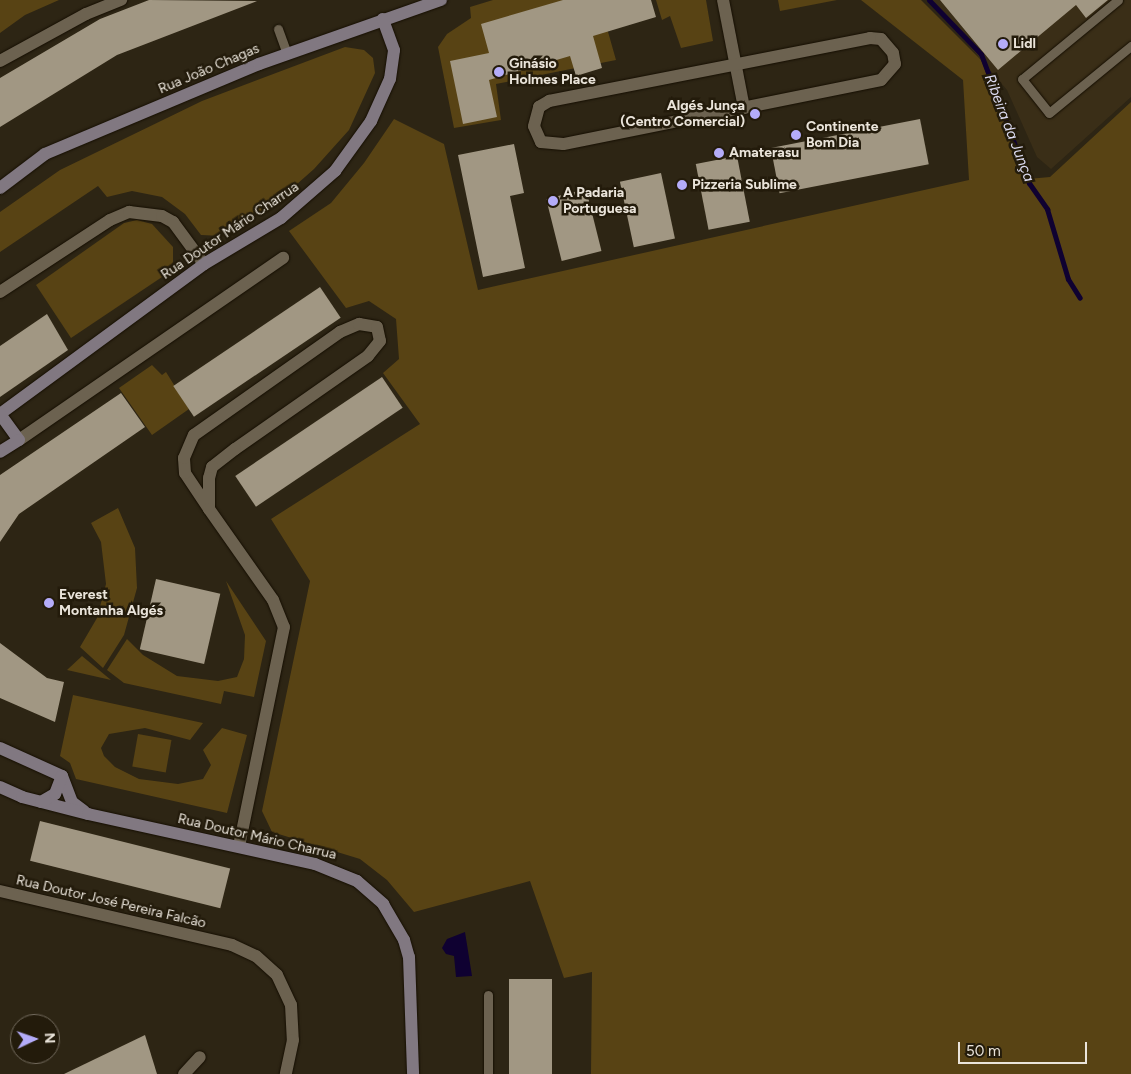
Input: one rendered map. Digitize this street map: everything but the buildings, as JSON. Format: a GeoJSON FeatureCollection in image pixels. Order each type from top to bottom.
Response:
{"type":"FeatureCollection","features":[{"type":"Feature","properties":{"kind":"street"},"geometry":{"type":"LineString","coordinates":[[0,61],[86,14],[121,0]]}},
{"type":"Feature","properties":{"kind":"street","name":"Rua João Chagas"},"geometry":{"type":"LineString","coordinates":[[0,188],[45,154],[287,54],[441,0]]}},
{"type":"Feature","properties":{"kind":"street"},"geometry":{"type":"LineString","coordinates":[[723,0],[744,108]]}},
{"type":"Feature","properties":{"kind":"street","name":"Rua Doutor Mário Charrua"},"geometry":{"type":"LineString","coordinates":[[19,440],[0,414],[204,264],[281,218],[312,194],[357,142],[385,92],[394,63],[394,50],[383,19]]}},
{"type":"Feature","properties":{"kind":"street"},"geometry":{"type":"LineString","coordinates":[[870,38],[881,39],[893,53],[894,64],[881,80],[554,145],[541,142],[534,126],[539,107],[549,101],[736,64],[870,38]]}},
{"type":"Feature","properties":{"kind":"street"},"geometry":{"type":"LineString","coordinates":[[0,292],[110,220],[129,212],[162,216],[173,222],[204,264]]}},
{"type":"Feature","properties":{"kind":"street"},"geometry":{"type":"LineString","coordinates":[[0,452],[284,258]]}},
{"type":"Feature","properties":{"kind":"street"},"geometry":{"type":"LineString","coordinates":[[210,509],[208,490],[212,467],[368,356],[380,341],[377,327],[359,324],[340,332],[194,435],[184,458],[185,473],[273,600],[284,627],[239,846]]}},
{"type":"Feature","properties":{"kind":"street"},"geometry":{"type":"LineString","coordinates":[[0,748],[62,776],[72,802],[88,814]]}},
{"type":"Feature","properties":{"kind":"street"},"geometry":{"type":"LineString","coordinates":[[41,802],[55,794],[62,776]]}},
{"type":"Feature","properties":{"kind":"street","name":"Rua Doutor Mário Charrua"},"geometry":{"type":"LineString","coordinates":[[0,787],[41,802],[88,814],[239,846],[339,872],[357,881],[382,904],[409,957],[413,1074]]}},
{"type":"Feature","properties":{"kind":"street","name":"Rua Doutor José Pereira Falcão"},"geometry":{"type":"LineString","coordinates":[[0,891],[215,941],[256,956],[283,984],[291,1005],[294,1029],[286,1074]]}},
{"type":"Feature","properties":{"kind":"street"},"geometry":{"type":"LineString","coordinates":[[184,1074],[200,1057]]}},
{"type":"Feature","properties":{"kind":"lane"},"geometry":{"type":"LineString","coordinates":[[1118,0],[1022,79],[1049,113],[1131,46]]}},
{"type":"Feature","properties":{"kind":"lane"},"geometry":{"type":"LineString","coordinates":[[278,29],[287,54]]}},
{"type":"Feature","properties":{"kind":"lane"},"geometry":{"type":"LineString","coordinates":[[488,995],[488,1074]]}},
{"type":"Feature","properties":{"kind":"shaded area"},"geometry":{"type":"Polygon","coordinates":[[[0,0],[59,0],[25,15],[0,33],[0,0]]]}},
{"type":"Feature","properties":{"kind":"shaded area","name":"Ginásio Holmes Place"},"geometry":{"type":"Polygon","coordinates":[[[493,0],[599,0],[616,60],[496,84],[501,120],[454,128],[438,47],[447,34],[471,18],[470,7],[493,0]]]}},
{"type":"Feature","properties":{"kind":"shaded area"},"geometry":{"type":"Polygon","coordinates":[[[656,0],[706,0],[713,41],[681,48],[670,16],[662,20],[656,0]]]}},
{"type":"Feature","properties":{"kind":"shaded area"},"geometry":{"type":"Polygon","coordinates":[[[778,0],[837,0],[780,11],[778,0]]]}},
{"type":"Feature","properties":{"kind":"shaded area"},"geometry":{"type":"Polygon","coordinates":[[[861,0],[921,0],[981,60],[1028,179],[1050,177],[1131,102],[1131,1074],[591,1074],[592,972],[564,978],[530,881],[414,912],[387,880],[360,859],[272,832],[262,811],[310,581],[271,519],[420,424],[383,373],[399,359],[396,319],[369,301],[346,308],[289,231],[331,203],[364,163],[394,119],[444,144],[478,290],[969,180],[963,80],[861,0]]]}},
{"type":"Feature","properties":{"kind":"shaded area"},"geometry":{"type":"Polygon","coordinates":[[[930,0],[1131,0],[1131,97],[1051,169],[1037,157],[1007,90],[930,0]]]}},
{"type":"Feature","properties":{"kind":"shaded area"},"geometry":{"type":"Polygon","coordinates":[[[345,47],[364,50],[373,58],[375,73],[349,130],[314,169],[279,200],[223,236],[201,235],[185,214],[162,197],[132,191],[107,197],[98,186],[0,252],[0,212],[60,170],[202,101],[345,47]]]}},
{"type":"Feature","properties":{"kind":"shaded area"},"geometry":{"type":"Polygon","coordinates":[[[137,220],[152,224],[173,247],[173,262],[168,273],[71,338],[36,285],[124,223],[137,220]]]}},
{"type":"Feature","properties":{"kind":"shaded area"},"geometry":{"type":"Polygon","coordinates":[[[152,365],[162,375],[166,372],[189,409],[152,435],[119,388],[152,365]]]}},
{"type":"Feature","properties":{"kind":"shaded area"},"geometry":{"type":"Polygon","coordinates":[[[118,508],[135,548],[137,588],[124,635],[103,668],[80,647],[97,618],[106,584],[101,542],[91,523],[118,508]]]}},
{"type":"Feature","properties":{"kind":"shaded area"},"geometry":{"type":"Polygon","coordinates":[[[226,581],[266,641],[254,697],[224,691],[221,704],[124,683],[107,670],[127,639],[143,655],[177,676],[218,681],[237,677],[244,659],[245,635],[226,581]]]}},
{"type":"Feature","properties":{"kind":"shaded area"},"geometry":{"type":"Polygon","coordinates":[[[82,656],[111,680],[67,670],[82,656]]]}},
{"type":"Feature","properties":{"kind":"shaded area"},"geometry":{"type":"Polygon","coordinates":[[[73,695],[203,723],[190,740],[145,728],[109,734],[101,748],[104,756],[115,767],[139,779],[178,784],[203,779],[211,765],[203,750],[222,728],[247,735],[227,813],[76,779],[70,763],[60,756],[73,695]]]}},
{"type":"Feature","properties":{"kind":"shaded area"},"geometry":{"type":"Polygon","coordinates":[[[138,734],[171,740],[166,772],[132,766],[138,734]]]}},
{"type":"Feature","properties":{"kind":"shaded area"},"geometry":{"type":"Polygon","coordinates":[[[465,932],[472,976],[456,977],[454,956],[446,954],[442,948],[447,939],[465,932]]]}},
{"type":"Feature","properties":{"kind":"waterway","name":"Ribeira da Junça"},"geometry":{"type":"LineString","coordinates":[[929,0],[981,54],[1029,183],[1047,209],[1068,279],[1080,298]]}},
{"type":"Feature","properties":{"kind":"place","name":"Lidl"},"geometry":{"type":"Point","coordinates":[1003,44]}},
{"type":"Feature","properties":{"kind":"place","name":"Ginásio Holmes Place"},"geometry":{"type":"Point","coordinates":[499,72]}},
{"type":"Feature","properties":{"kind":"place","name":"Algés Junça (Centro Comercial)"},"geometry":{"type":"Point","coordinates":[755,114]}},
{"type":"Feature","properties":{"kind":"place","name":"Continente Bom Dia"},"geometry":{"type":"Point","coordinates":[796,135]}},
{"type":"Feature","properties":{"kind":"place","name":"Amaterasu"},"geometry":{"type":"Point","coordinates":[719,153]}},
{"type":"Feature","properties":{"kind":"place","name":"Pizzeria Sublime"},"geometry":{"type":"Point","coordinates":[682,185]}},
{"type":"Feature","properties":{"kind":"place","name":"A Padaria Portuguesa"},"geometry":{"type":"Point","coordinates":[553,201]}},
{"type":"Feature","properties":{"kind":"place","name":"Everest Montanha Algés"},"geometry":{"type":"Point","coordinates":[49,603]}}]}
